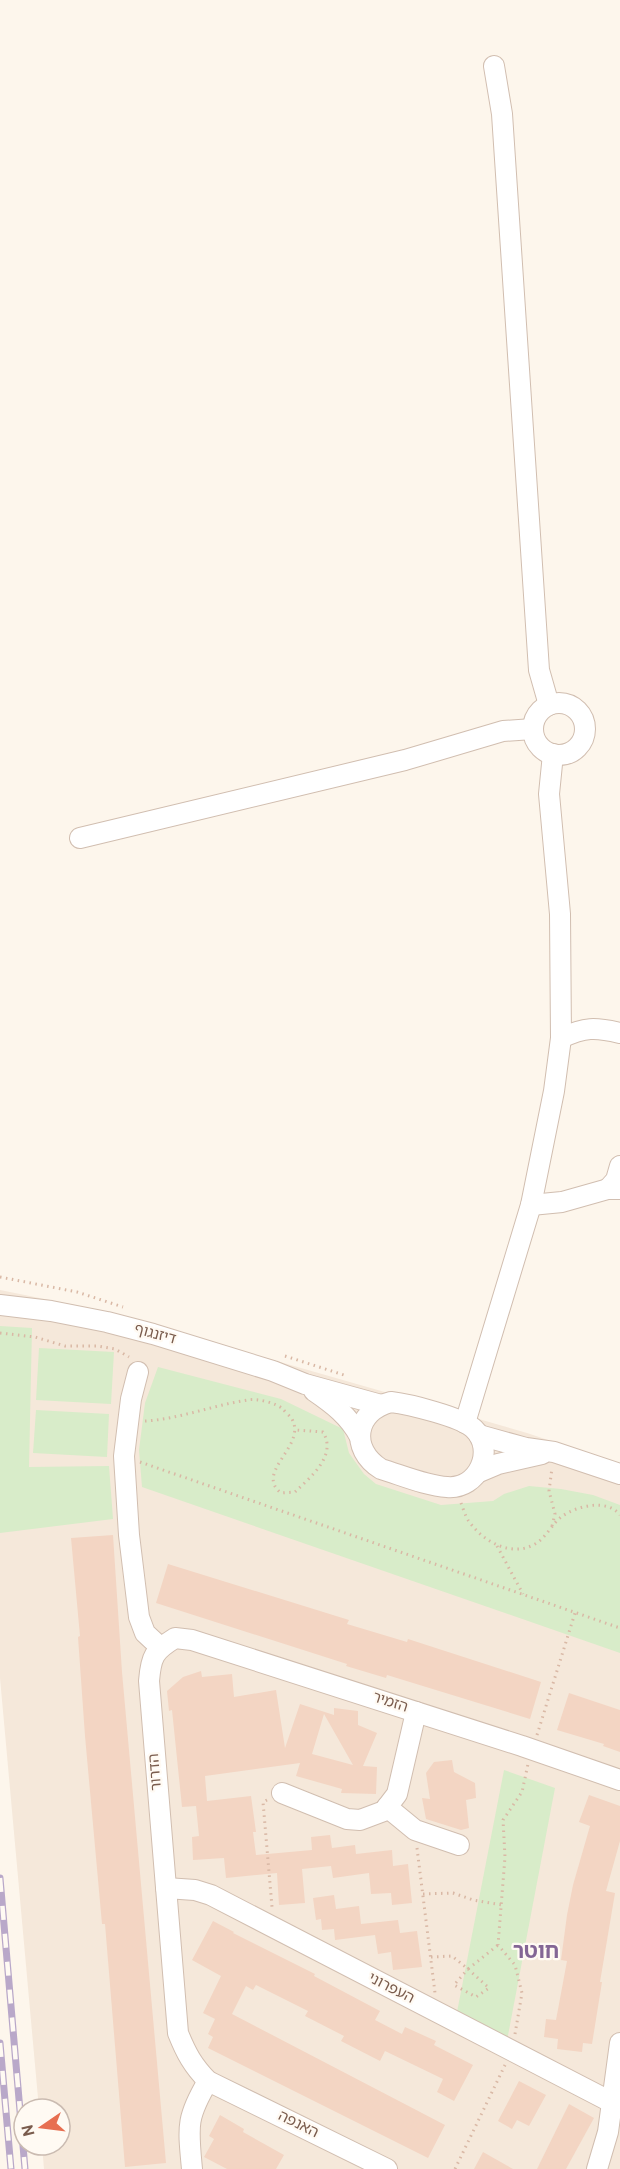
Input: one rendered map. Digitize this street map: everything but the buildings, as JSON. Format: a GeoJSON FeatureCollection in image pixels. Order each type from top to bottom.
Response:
{"type":"FeatureCollection","features":[{"type":"Feature","properties":{"kind":"street"},"geometry":{"type":"LineString","coordinates":[[494,66],[502,114],[539,670],[549,705]]}},
{"type":"Feature","properties":{"kind":"street"},"geometry":{"type":"LineString","coordinates":[[556,703],[571,705],[582,716],[585,730],[580,744],[574,750],[560,755],[553,754],[540,746],[536,740],[533,729],[538,713],[549,705],[556,703]]}},
{"type":"Feature","properties":{"kind":"street"},"geometry":{"type":"LineString","coordinates":[[80,838],[405,760],[504,731],[533,729]]}},
{"type":"Feature","properties":{"kind":"street"},"geometry":{"type":"LineString","coordinates":[[456,1487],[472,1479],[478,1472],[484,1454],[472,1429],[531,1205],[554,1091],[561,1038],[560,914],[549,794],[553,754]]}},
{"type":"Feature","properties":{"kind":"street"},"geometry":{"type":"LineString","coordinates":[[561,1038],[580,1029],[598,1028],[620,1033]]}},
{"type":"Feature","properties":{"kind":"street"},"geometry":{"type":"LineString","coordinates":[[531,1205],[562,1202],[614,1189],[620,1166]]}},
{"type":"Feature","properties":{"kind":"street","name":"דיזנגוף"},"geometry":{"type":"LineString","coordinates":[[0,1305],[51,1311],[107,1322],[212,1351],[305,1384],[381,1405],[391,1402],[401,1403],[472,1429]]}},
{"type":"Feature","properties":{"kind":"street"},"geometry":{"type":"LineString","coordinates":[[138,1372],[128,1421],[124,1456],[129,1535],[139,1617],[145,1632],[160,1647]]}},
{"type":"Feature","properties":{"kind":"street","name":"דיזנגוף"},"geometry":{"type":"LineString","coordinates":[[305,1384],[343,1413],[353,1424],[360,1437],[365,1456],[372,1464],[381,1469],[446,1487],[456,1487]]}},
{"type":"Feature","properties":{"kind":"street"},"geometry":{"type":"LineString","coordinates":[[360,1437],[366,1417],[381,1405]]}},
{"type":"Feature","properties":{"kind":"street"},"geometry":{"type":"LineString","coordinates":[[472,1429],[526,1448],[554,1452],[620,1474]]}},
{"type":"Feature","properties":{"kind":"street"},"geometry":{"type":"LineString","coordinates":[[478,1472],[498,1464],[554,1452]]}},
{"type":"Feature","properties":{"kind":"street","name":"הזמיר"},"geometry":{"type":"LineString","coordinates":[[160,1647],[175,1638],[192,1640],[532,1749],[620,1780]]}},
{"type":"Feature","properties":{"kind":"street","name":"הדרור"},"geometry":{"type":"LineString","coordinates":[[160,1647],[150,1664],[149,1681],[178,2033],[195,2068],[208,2081]]}},
{"type":"Feature","properties":{"kind":"street"},"geometry":{"type":"LineString","coordinates":[[282,1793],[347,1819],[360,1820],[374,1816],[387,1807],[397,1794],[416,1712]]}},
{"type":"Feature","properties":{"kind":"street"},"geometry":{"type":"LineString","coordinates":[[387,1807],[415,1830],[459,1845]]}},
{"type":"Feature","properties":{"kind":"street","name":"העפרוני"},"geometry":{"type":"LineString","coordinates":[[166,1887],[195,1890],[211,1895],[613,2103]]}},
{"type":"Feature","properties":{"kind":"street"},"geometry":{"type":"LineString","coordinates":[[597,2169],[608,2132],[620,2043]]}},
{"type":"Feature","properties":{"kind":"street"},"geometry":{"type":"LineString","coordinates":[[192,2169],[189,2130],[191,2114],[208,2081]]}},
{"type":"Feature","properties":{"kind":"street","name":"האנפה"},"geometry":{"type":"LineString","coordinates":[[208,2081],[387,2169]]}},
{"type":"Feature","properties":{"kind":"path"},"geometry":{"type":"LineString","coordinates":[[0,1333],[35,1337],[65,1346],[98,1346],[115,1349],[133,1359],[138,1372]]}},
{"type":"Feature","properties":{"kind":"path"},"geometry":{"type":"LineString","coordinates":[[128,1421],[147,1421],[170,1417],[251,1399],[279,1405],[292,1419],[296,1430],[291,1446],[275,1470],[273,1480],[275,1488],[281,1493],[295,1492],[327,1456],[328,1441],[323,1432],[296,1430]]}},
{"type":"Feature","properties":{"kind":"path"},"geometry":{"type":"LineString","coordinates":[[551,1528],[555,1514],[549,1491],[554,1452]]}},
{"type":"Feature","properties":{"kind":"path"},"geometry":{"type":"LineString","coordinates":[[124,1456],[620,1628]]}},
{"type":"Feature","properties":{"kind":"path"},"geometry":{"type":"LineString","coordinates":[[456,1487],[468,1519],[497,1546],[523,1594]]}},
{"type":"Feature","properties":{"kind":"path"},"geometry":{"type":"LineString","coordinates":[[497,1546],[518,1549],[536,1544],[562,1516],[596,1504],[616,1510],[620,1515]]}},
{"type":"Feature","properties":{"kind":"path"},"geometry":{"type":"LineString","coordinates":[[431,1957],[452,1956],[468,1969],[489,1988],[476,1997],[454,1985],[468,1969],[498,1945],[503,1905],[505,1857],[503,1820],[522,1792],[532,1749],[575,1613]]}},
{"type":"Feature","properties":{"kind":"path"},"geometry":{"type":"LineString","coordinates":[[274,1928],[262,1802],[282,1793]]}},
{"type":"Feature","properties":{"kind":"path"},"geometry":{"type":"LineString","coordinates":[[415,1830],[438,2013]]}},
{"type":"Feature","properties":{"kind":"path"},"geometry":{"type":"LineString","coordinates":[[423,1894],[453,1893],[473,1900],[503,1905]]}},
{"type":"Feature","properties":{"kind":"path"},"geometry":{"type":"LineString","coordinates":[[455,2169],[512,2051],[522,1993],[515,1965],[498,1945]]}},
{"type":"Feature","properties":{"kind":"shaded area"},"geometry":{"type":"Polygon","coordinates":[[[0,1290],[99,1310],[527,1433],[620,1464],[620,2169],[44,2169],[43,2157],[72,2157],[72,2097],[38,2097],[0,1678],[0,1290]]]}},
{"type":"Feature","properties":{"kind":"green space"},"geometry":{"type":"Polygon","coordinates":[[[0,1326],[32,1328],[29,1467],[109,1466],[113,1519],[0,1533],[0,1326]]]}},
{"type":"Feature","properties":{"kind":"green space"},"geometry":{"type":"Polygon","coordinates":[[[39,1348],[114,1352],[111,1404],[36,1400],[39,1348]]]}},
{"type":"Feature","properties":{"kind":"green space"},"geometry":{"type":"Polygon","coordinates":[[[158,1367],[281,1399],[343,1429],[349,1453],[364,1474],[376,1484],[441,1505],[493,1501],[504,1494],[529,1486],[593,1495],[620,1505],[620,1653],[142,1487],[139,1450],[145,1403],[158,1367]]]}},
{"type":"Feature","properties":{"kind":"green space"},"geometry":{"type":"Polygon","coordinates":[[[36,1410],[109,1414],[107,1457],[33,1453],[36,1410]]]}},
{"type":"Feature","properties":{"kind":"green space"},"geometry":{"type":"Polygon","coordinates":[[[504,1770],[555,1788],[506,2046],[457,2012],[504,1770]]]}},
{"type":"Feature","properties":{"kind":"railway"},"geometry":{"type":"LineString","coordinates":[[0,1878],[25,2169]]}},
{"type":"Feature","properties":{"kind":"railway"},"geometry":{"type":"LineString","coordinates":[[0,2043],[11,2169]]}},
{"type":"Feature","properties":{"kind":"district","name":"חוטר"},"geometry":{"type":"Point","coordinates":[536,1952]}}]}
